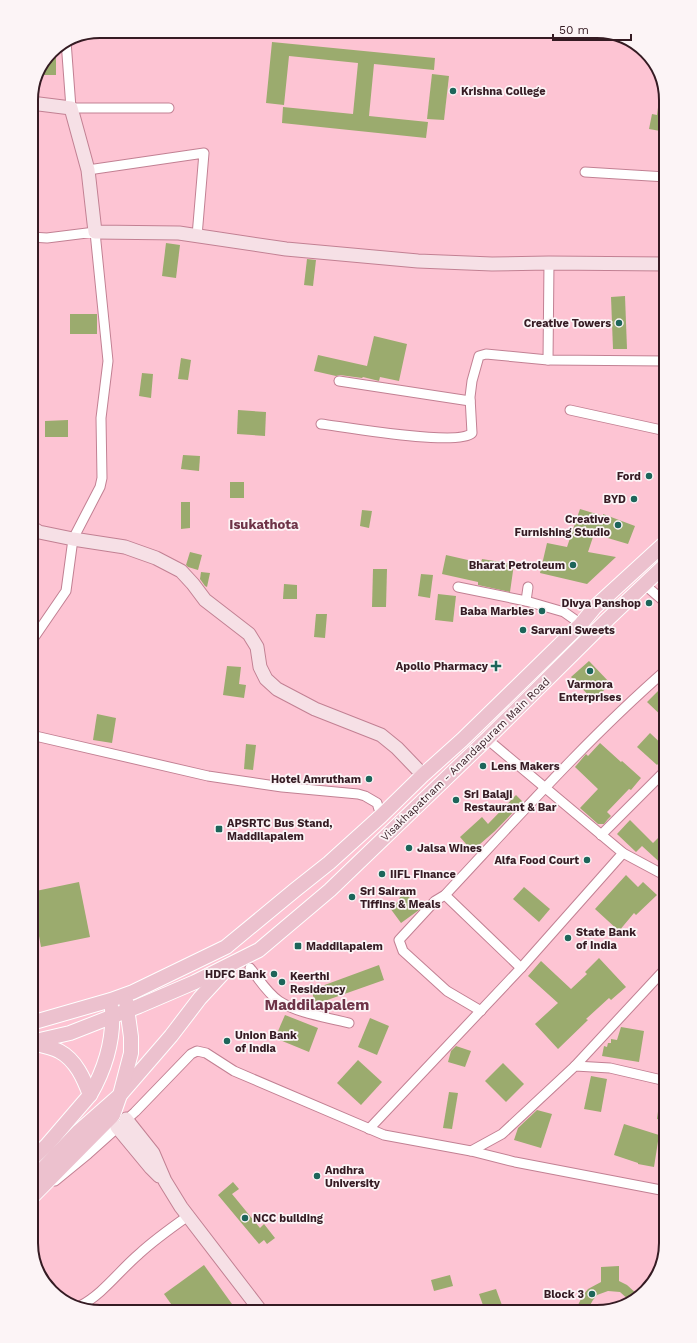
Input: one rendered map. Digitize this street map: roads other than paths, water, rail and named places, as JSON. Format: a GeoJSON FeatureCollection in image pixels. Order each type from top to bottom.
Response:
{"type":"FeatureCollection","features":[{"type":"Feature","properties":{"kind":"main road","name":"Visakhapatnam - Anandapuram Main Road"},"geometry":{"type":"LineString","coordinates":[[38,1021],[125,995],[226,948],[295,890],[329,864],[462,740],[581,624],[595,607],[659,548]]}},
{"type":"Feature","properties":{"kind":"main road","name":"Visakhapatnam - Anandapuram Main Road"},"geometry":{"type":"LineString","coordinates":[[38,1040],[70,1033],[127,1010],[195,982],[260,950],[330,890],[659,570]]}},
{"type":"Feature","properties":{"kind":"main road"},"geometry":{"type":"LineString","coordinates":[[38,1183],[78,1132],[120,1095],[171,1036],[200,998],[230,965]]}},
{"type":"Feature","properties":{"kind":"main road"},"geometry":{"type":"LineString","coordinates":[[120,1095],[131,1053],[131,1037],[125,995]]}},
{"type":"Feature","properties":{"kind":"main road"},"geometry":{"type":"LineString","coordinates":[[38,1153],[90,1095],[101,1074],[108,1053],[112,1016],[111,1000]]}},
{"type":"Feature","properties":{"kind":"main road"},"geometry":{"type":"LineString","coordinates":[[38,1044],[59,1052],[70,1060],[79,1071],[90,1095]]}},
{"type":"Feature","properties":{"kind":"street"},"geometry":{"type":"LineString","coordinates":[[38,632],[66,591],[74,539],[97,493],[102,478],[102,418],[108,361],[88,170],[71,108],[67,48]]}},
{"type":"Feature","properties":{"kind":"street"},"geometry":{"type":"LineString","coordinates":[[38,104],[71,108],[169,108]]}},
{"type":"Feature","properties":{"kind":"street"},"geometry":{"type":"LineString","coordinates":[[88,170],[204,153],[197,236]]}},
{"type":"Feature","properties":{"kind":"street"},"geometry":{"type":"LineString","coordinates":[[585,172],[659,177]]}},
{"type":"Feature","properties":{"kind":"street"},"geometry":{"type":"LineString","coordinates":[[38,237],[47,238],[95,232],[179,233],[286,249],[418,260],[492,264],[659,264]]}},
{"type":"Feature","properties":{"kind":"street"},"geometry":{"type":"LineString","coordinates":[[548,360],[550,263]]}},
{"type":"Feature","properties":{"kind":"street"},"geometry":{"type":"LineString","coordinates":[[321,424],[417,436],[454,438],[465,436],[472,433],[470,401],[472,381],[479,356],[486,354],[548,360],[659,361]]}},
{"type":"Feature","properties":{"kind":"street"},"geometry":{"type":"LineString","coordinates":[[339,381],[470,401]]}},
{"type":"Feature","properties":{"kind":"street"},"geometry":{"type":"LineString","coordinates":[[570,410],[659,429]]}},
{"type":"Feature","properties":{"kind":"street"},"geometry":{"type":"LineString","coordinates":[[38,532],[125,547],[156,558],[180,571],[193,584],[205,600],[249,634],[257,647],[260,667],[266,679],[277,689],[315,709],[381,735],[397,748],[423,775]]}},
{"type":"Feature","properties":{"kind":"street"},"geometry":{"type":"LineString","coordinates":[[644,584],[659,597]]}},
{"type":"Feature","properties":{"kind":"street"},"geometry":{"type":"LineString","coordinates":[[458,587],[526,601],[564,612],[581,624]]}},
{"type":"Feature","properties":{"kind":"street"},"geometry":{"type":"LineString","coordinates":[[526,601],[528,587]]}},
{"type":"Feature","properties":{"kind":"street"},"geometry":{"type":"LineString","coordinates":[[481,1011],[447,991],[403,951],[399,940],[435,901],[445,895],[545,788],[638,694],[659,676]]}},
{"type":"Feature","properties":{"kind":"street"},"geometry":{"type":"LineString","coordinates":[[38,737],[208,776],[282,787],[358,794],[377,803],[381,816]]}},
{"type":"Feature","properties":{"kind":"street"},"geometry":{"type":"LineString","coordinates":[[487,739],[623,853],[659,872]]}},
{"type":"Feature","properties":{"kind":"street"},"geometry":{"type":"LineString","coordinates":[[600,835],[659,777]]}},
{"type":"Feature","properties":{"kind":"street"},"geometry":{"type":"LineString","coordinates":[[369,1128],[521,968],[623,853]]}},
{"type":"Feature","properties":{"kind":"street"},"geometry":{"type":"LineString","coordinates":[[445,895],[521,968]]}},
{"type":"Feature","properties":{"kind":"street"},"geometry":{"type":"LineString","coordinates":[[250,968],[268,991],[278,1000],[298,1010],[349,1023]]}},
{"type":"Feature","properties":{"kind":"street"},"geometry":{"type":"LineString","coordinates":[[471,1151],[502,1134],[575,1066],[659,978]]}},
{"type":"Feature","properties":{"kind":"street"},"geometry":{"type":"LineString","coordinates":[[38,1184],[57,1180],[191,1054],[197,1051],[206,1053],[234,1071],[384,1135],[471,1151],[515,1162],[659,1190]]}},
{"type":"Feature","properties":{"kind":"street"},"geometry":{"type":"LineString","coordinates":[[575,1066],[610,1068],[659,1079]]}},
{"type":"Feature","properties":{"kind":"street"},"geometry":{"type":"LineString","coordinates":[[122,1120],[153,1153],[165,1181],[188,1216],[256,1305]]}},
{"type":"Feature","properties":{"kind":"street"},"geometry":{"type":"LineString","coordinates":[[85,1303],[119,1275],[138,1254],[188,1216]]}},
{"type":"Feature","properties":{"kind":"place","name":"Krishna College"},"geometry":{"type":"Point","coordinates":[453,91]}},
{"type":"Feature","properties":{"kind":"place","name":"Creative Towers"},"geometry":{"type":"Point","coordinates":[619,323]}},
{"type":"Feature","properties":{"kind":"place","name":"Ford"},"geometry":{"type":"Point","coordinates":[649,476]}},
{"type":"Feature","properties":{"kind":"place","name":"BYD"},"geometry":{"type":"Point","coordinates":[634,499]}},
{"type":"Feature","properties":{"kind":"place","name":"Creative Furnishing Studio"},"geometry":{"type":"Point","coordinates":[618,525]}},
{"type":"Feature","properties":{"kind":"place","name":"Bharat Petroleum"},"geometry":{"type":"Point","coordinates":[573,565]}},
{"type":"Feature","properties":{"kind":"place","name":"Divya Panshop"},"geometry":{"type":"Point","coordinates":[649,603]}},
{"type":"Feature","properties":{"kind":"place","name":"Baba Marbles"},"geometry":{"type":"Point","coordinates":[542,611]}},
{"type":"Feature","properties":{"kind":"place","name":"Sarvani Sweets"},"geometry":{"type":"Point","coordinates":[523,630]}},
{"type":"Feature","properties":{"kind":"place","name":"Apollo Pharmacy"},"geometry":{"type":"Point","coordinates":[496,666]}},
{"type":"Feature","properties":{"kind":"place","name":"Varmora Enterprises"},"geometry":{"type":"Point","coordinates":[590,671]}},
{"type":"Feature","properties":{"kind":"place","name":"Lens Makers"},"geometry":{"type":"Point","coordinates":[483,766]}},
{"type":"Feature","properties":{"kind":"place","name":"Hotel Amrutham"},"geometry":{"type":"Point","coordinates":[369,779]}},
{"type":"Feature","properties":{"kind":"place","name":"Sri Balaji Restaurant & Bar"},"geometry":{"type":"Point","coordinates":[456,800]}},
{"type":"Feature","properties":{"kind":"place","name":"APSRTC Bus Stand, Maddilapalem"},"geometry":{"type":"Point","coordinates":[219,829]}},
{"type":"Feature","properties":{"kind":"place","name":"Jalsa Wines"},"geometry":{"type":"Point","coordinates":[409,848]}},
{"type":"Feature","properties":{"kind":"place","name":"Alfa Food Court"},"geometry":{"type":"Point","coordinates":[587,860]}},
{"type":"Feature","properties":{"kind":"place","name":"IIFL Finance"},"geometry":{"type":"Point","coordinates":[382,874]}},
{"type":"Feature","properties":{"kind":"place","name":"Sri Sairam Tiffins & Meals"},"geometry":{"type":"Point","coordinates":[352,897]}},
{"type":"Feature","properties":{"kind":"place","name":"State Bank of India"},"geometry":{"type":"Point","coordinates":[568,938]}},
{"type":"Feature","properties":{"kind":"place","name":"Maddilapalem"},"geometry":{"type":"Point","coordinates":[298,946]}},
{"type":"Feature","properties":{"kind":"place","name":"HDFC Bank"},"geometry":{"type":"Point","coordinates":[274,974]}},
{"type":"Feature","properties":{"kind":"place","name":"Keerthi Residency"},"geometry":{"type":"Point","coordinates":[282,982]}},
{"type":"Feature","properties":{"kind":"place","name":"Union Bank of India"},"geometry":{"type":"Point","coordinates":[227,1041]}},
{"type":"Feature","properties":{"kind":"place","name":"Andhra University"},"geometry":{"type":"Point","coordinates":[317,1176]}},
{"type":"Feature","properties":{"kind":"place","name":"NCC building"},"geometry":{"type":"Point","coordinates":[245,1218]}},
{"type":"Feature","properties":{"kind":"place","name":"Block 3"},"geometry":{"type":"Point","coordinates":[592,1294]}},
{"type":"Feature","properties":{"kind":"district","name":"Isukathota"},"geometry":{"type":"Point","coordinates":[264,524]}},
{"type":"Feature","properties":{"kind":"district","name":"Maddilapalem"},"geometry":{"type":"Point","coordinates":[317,1005]}}]}
